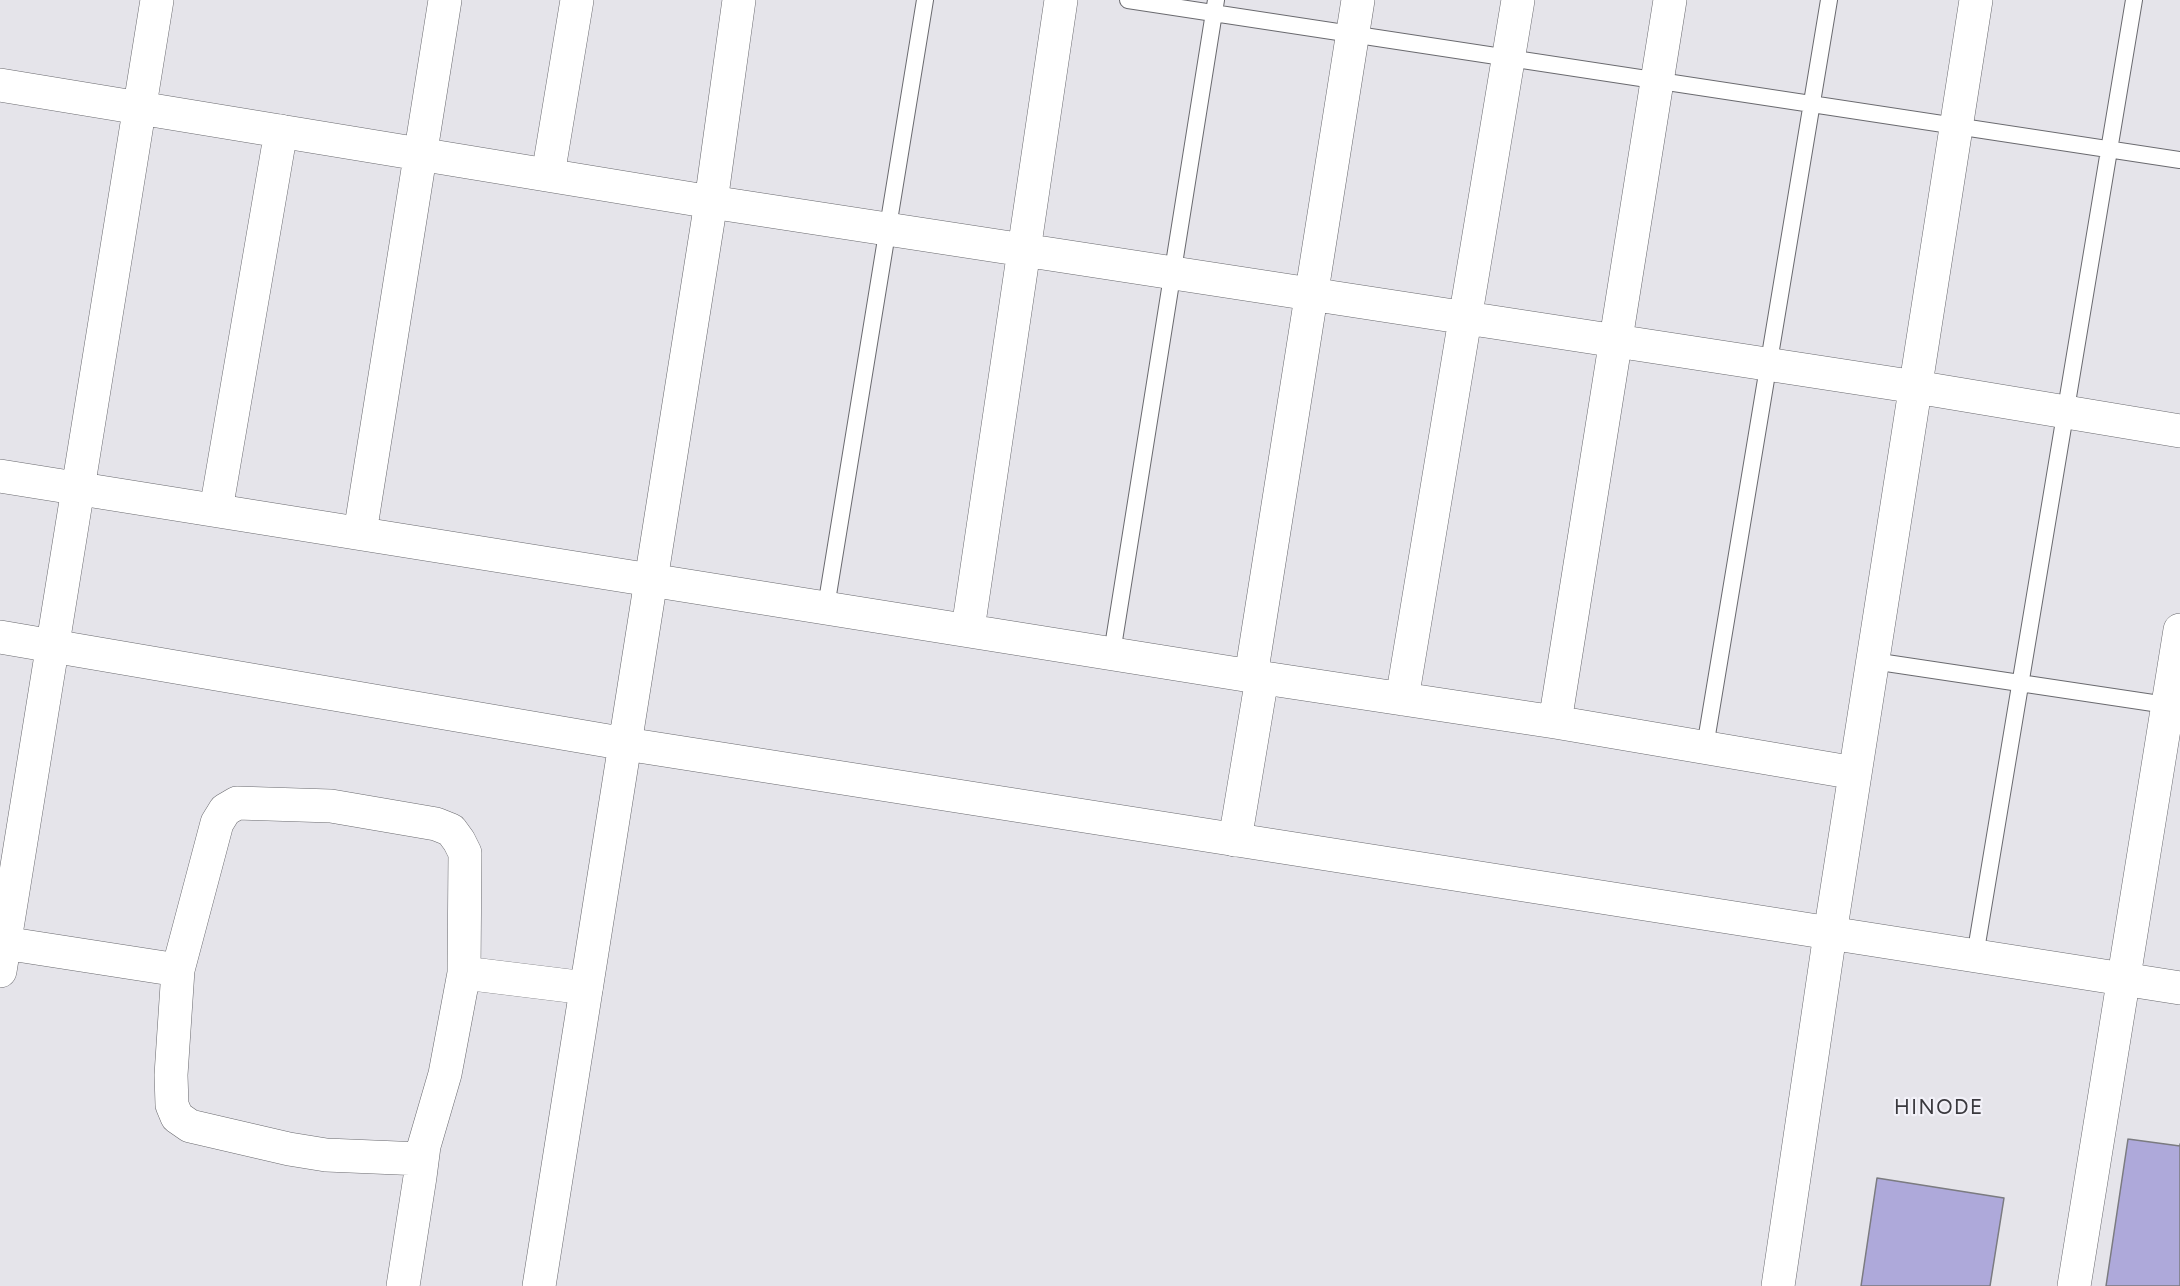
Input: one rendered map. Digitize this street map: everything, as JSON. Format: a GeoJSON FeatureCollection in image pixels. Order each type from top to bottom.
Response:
{"type":"FeatureCollection","features":[{"type":"Feature","properties":{"kind":"street"},"geometry":{"type":"LineString","coordinates":[[157,0],[2,957],[178,970]]}},
{"type":"Feature","properties":{"kind":"street"},"geometry":{"type":"LineString","coordinates":[[360,533],[445,0]]}},
{"type":"Feature","properties":{"kind":"street"},"geometry":{"type":"LineString","coordinates":[[548,175],[578,0]]}},
{"type":"Feature","properties":{"kind":"street"},"geometry":{"type":"LineString","coordinates":[[539,1286],[711,202],[739,0]]}},
{"type":"Feature","properties":{"kind":"street"},"geometry":{"type":"LineString","coordinates":[[968,629],[1061,0]]}},
{"type":"Feature","properties":{"kind":"street"},"geometry":{"type":"LineString","coordinates":[[1235,840],[1312,294],[1359,0]]}},
{"type":"Feature","properties":{"kind":"street"},"geometry":{"type":"LineString","coordinates":[[1402,699],[1518,0]]}},
{"type":"Feature","properties":{"kind":"street"},"geometry":{"type":"LineString","coordinates":[[1555,722],[1670,0]]}},
{"type":"Feature","properties":{"kind":"street"},"geometry":{"type":"LineString","coordinates":[[1778,1286],[1830,934],[1976,0]]}},
{"type":"Feature","properties":{"kind":"street"},"geometry":{"type":"LineString","coordinates":[[0,85],[711,202],[1769,364],[2180,430]]}},
{"type":"Feature","properties":{"kind":"street"},"geometry":{"type":"LineString","coordinates":[[216,510],[281,131]]}},
{"type":"Feature","properties":{"kind":"street"},"geometry":{"type":"LineString","coordinates":[[0,476],[1257,677],[1555,722],[1855,773]]}},
{"type":"Feature","properties":{"kind":"street"},"geometry":{"type":"LineString","coordinates":[[2074,1286],[2125,979],[2174,706],[2180,630]]}},
{"type":"Feature","properties":{"kind":"street"},"geometry":{"type":"LineString","coordinates":[[0,637],[626,744],[2180,988]]}},
{"type":"Feature","properties":{"kind":"street"},"geometry":{"type":"LineString","coordinates":[[403,1286],[424,1146],[445,1074],[464,973],[465,853],[451,830],[436,824],[331,806],[237,803],[225,810],[217,823],[178,970],[171,1075],[172,1105],[177,1117],[190,1126],[288,1149],[326,1155],[422,1159]]}},
{"type":"Feature","properties":{"kind":"street"},"geometry":{"type":"LineString","coordinates":[[464,973],[586,988]]}},
{"type":"Feature","properties":{"kind":"lane"},"geometry":{"type":"LineString","coordinates":[[826,607],[926,0]]}},
{"type":"Feature","properties":{"kind":"lane"},"geometry":{"type":"LineString","coordinates":[[1128,0],[1215,6],[1353,34],[2180,160]]}},
{"type":"Feature","properties":{"kind":"lane"},"geometry":{"type":"LineString","coordinates":[[1705,747],[1829,0]]}},
{"type":"Feature","properties":{"kind":"lane"},"geometry":{"type":"LineString","coordinates":[[1975,956],[2134,0]]}},
{"type":"Feature","properties":{"kind":"lane"},"geometry":{"type":"LineString","coordinates":[[1113,653],[1215,6]]}},
{"type":"Feature","properties":{"kind":"lane"},"geometry":{"type":"LineString","coordinates":[[1873,661],[2174,706]]}},
{"type":"Feature","properties":{"kind":"building"},"geometry":{"type":"Polygon","coordinates":[[[2128,1139],[2180,1146],[2180,1286],[2106,1286],[2128,1139]]]}},
{"type":"Feature","properties":{"kind":"building"},"geometry":{"type":"Polygon","coordinates":[[[1877,1178],[2004,1198],[1990,1286],[1861,1286],[1877,1178]]]}},
{"type":"Feature","properties":{"kind":"district","name":"HINODE"},"geometry":{"type":"Point","coordinates":[1939,1108]}}]}
